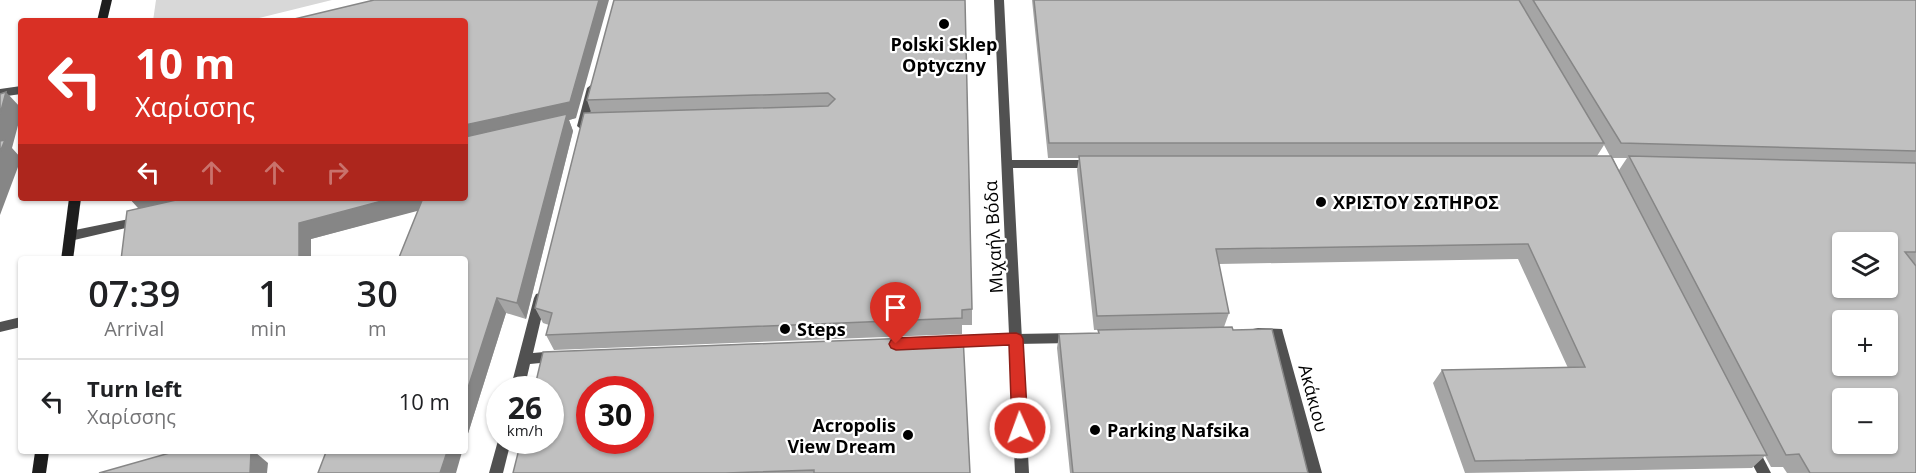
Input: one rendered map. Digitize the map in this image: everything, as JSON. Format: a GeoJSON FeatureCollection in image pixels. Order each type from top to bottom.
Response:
{"type":"FeatureCollection","features":[{"type":"Feature","properties":{"kind":"main road"},"geometry":{"type":"LineString","coordinates":[[103,18],[107,0]]}},
{"type":"Feature","properties":{"kind":"main road"},"geometry":{"type":"LineString","coordinates":[[68,256],[75,201]]}},
{"type":"Feature","properties":{"kind":"main road"},"geometry":{"type":"LineString","coordinates":[[39,473],[42,454]]}},
{"type":"Feature","properties":{"kind":"street","name":"Μιχαήλ Βόδα"},"geometry":{"type":"LineString","coordinates":[[999,0],[1022,473]]}},
{"type":"Feature","properties":{"kind":"street"},"geometry":{"type":"LineString","coordinates":[[582,126],[595,78]]}},
{"type":"Feature","properties":{"kind":"street"},"geometry":{"type":"LineString","coordinates":[[0,93],[18,90]]}},
{"type":"Feature","properties":{"kind":"street"},"geometry":{"type":"LineString","coordinates":[[1008,164],[1100,164]]}},
{"type":"Feature","properties":{"kind":"street"},"geometry":{"type":"LineString","coordinates":[[70,236],[150,218]]}},
{"type":"Feature","properties":{"kind":"street"},"geometry":{"type":"LineString","coordinates":[[520,376],[542,291]]}},
{"type":"Feature","properties":{"kind":"street"},"geometry":{"type":"LineString","coordinates":[[0,327],[18,323]]}},
{"type":"Feature","properties":{"kind":"street","name":"Ακάκιου"},"geometry":{"type":"LineString","coordinates":[[1242,334],[1277,333],[1316,473]]}},
{"type":"Feature","properties":{"kind":"street"},"geometry":{"type":"LineString","coordinates":[[929,343],[1087,338]]}},
{"type":"Feature","properties":{"kind":"street"},"geometry":{"type":"LineString","coordinates":[[525,358],[573,357]]}},
{"type":"Feature","properties":{"kind":"street"},"geometry":{"type":"LineString","coordinates":[[1748,441],[1764,473]]}},
{"type":"Feature","properties":{"kind":"street"},"geometry":{"type":"LineString","coordinates":[[496,473],[501,454]]}},
{"type":"Feature","properties":{"kind":"shaded area"},"geometry":{"type":"Polygon","coordinates":[[[156,0],[332,0],[259,18],[153,18],[156,0]]]}},
{"type":"Feature","properties":{"kind":"building"},"geometry":{"type":"Polygon","coordinates":[[[374,0],[599,0],[570,102],[468,124],[468,18],[299,18],[374,0]]]}},
{"type":"Feature","properties":{"kind":"building"},"geometry":{"type":"Polygon","coordinates":[[[614,0],[965,0],[972,309],[962,310],[962,318],[546,335],[552,313],[535,308],[584,113],[828,106],[835,99],[828,93],[587,100],[614,0]]]}},
{"type":"Feature","properties":{"kind":"building"},"geometry":{"type":"Polygon","coordinates":[[[1034,0],[1519,0],[1604,143],[1049,143],[1034,0]]]}},
{"type":"Feature","properties":{"kind":"building"},"geometry":{"type":"Polygon","coordinates":[[[1533,0],[1916,0],[1916,151],[1621,143],[1533,0]]]}},
{"type":"Feature","properties":{"kind":"building"},"geometry":{"type":"Polygon","coordinates":[[[6,92],[0,114],[0,94],[6,92]]]}},
{"type":"Feature","properties":{"kind":"building"},"geometry":{"type":"Polygon","coordinates":[[[567,114],[517,303],[497,298],[468,388],[468,256],[400,256],[422,201],[468,201],[468,136],[567,114]]]}},
{"type":"Feature","properties":{"kind":"building"},"geometry":{"type":"Polygon","coordinates":[[[5,140],[0,152],[0,141],[5,140]]]}},
{"type":"Feature","properties":{"kind":"building"},"geometry":{"type":"Polygon","coordinates":[[[1079,156],[1611,156],[1767,455],[1475,461],[1442,370],[1585,367],[1528,244],[1216,249],[1229,313],[1097,316],[1079,156]]]}},
{"type":"Feature","properties":{"kind":"building"},"geometry":{"type":"Polygon","coordinates":[[[1629,156],[1916,163],[1916,252],[1905,252],[1916,266],[1916,473],[1810,473],[1799,454],[1786,455],[1629,156]]]}},
{"type":"Feature","properties":{"kind":"building"},"geometry":{"type":"Polygon","coordinates":[[[172,201],[382,201],[299,223],[299,256],[121,256],[127,211],[172,201]]]}},
{"type":"Feature","properties":{"kind":"building"},"geometry":{"type":"Polygon","coordinates":[[[1232,327],[1233,330],[1272,329],[1308,473],[1073,473],[1059,334],[1099,333],[1098,330],[1232,327]]]}},
{"type":"Feature","properties":{"kind":"building"},"geometry":{"type":"Polygon","coordinates":[[[963,336],[970,473],[814,473],[814,470],[726,473],[513,473],[518,454],[564,454],[564,376],[537,376],[543,352],[963,336]]]}},
{"type":"Feature","properties":{"kind":"building"},"geometry":{"type":"Polygon","coordinates":[[[166,454],[251,454],[250,473],[99,473],[166,454]]]}},
{"type":"Feature","properties":{"kind":"building"},"geometry":{"type":"Polygon","coordinates":[[[325,454],[446,454],[440,473],[318,473],[325,454]]]}},
{"type":"Feature","properties":{"kind":"place","name":"Polski Sklep Optyczny"},"geometry":{"type":"Point","coordinates":[944,24]}},
{"type":"Feature","properties":{"kind":"place","name":"ΧΡΙΣΤΟΥ ΣΩΤΗΡΟΣ"},"geometry":{"type":"Point","coordinates":[1321,202]}},
{"type":"Feature","properties":{"kind":"place","name":"Steps"},"geometry":{"type":"Point","coordinates":[785,329]}},
{"type":"Feature","properties":{"kind":"place","name":"Parking Nafsika"},"geometry":{"type":"Point","coordinates":[1095,430]}},
{"type":"Feature","properties":{"kind":"place","name":"Acropolis View Dream"},"geometry":{"type":"Point","coordinates":[908,435]}},
{"type":"Feature","properties":{"kind":"route"},"geometry":{"type":"LineString","coordinates":[[896,344],[1016,339],[1020,428]]}}]}
